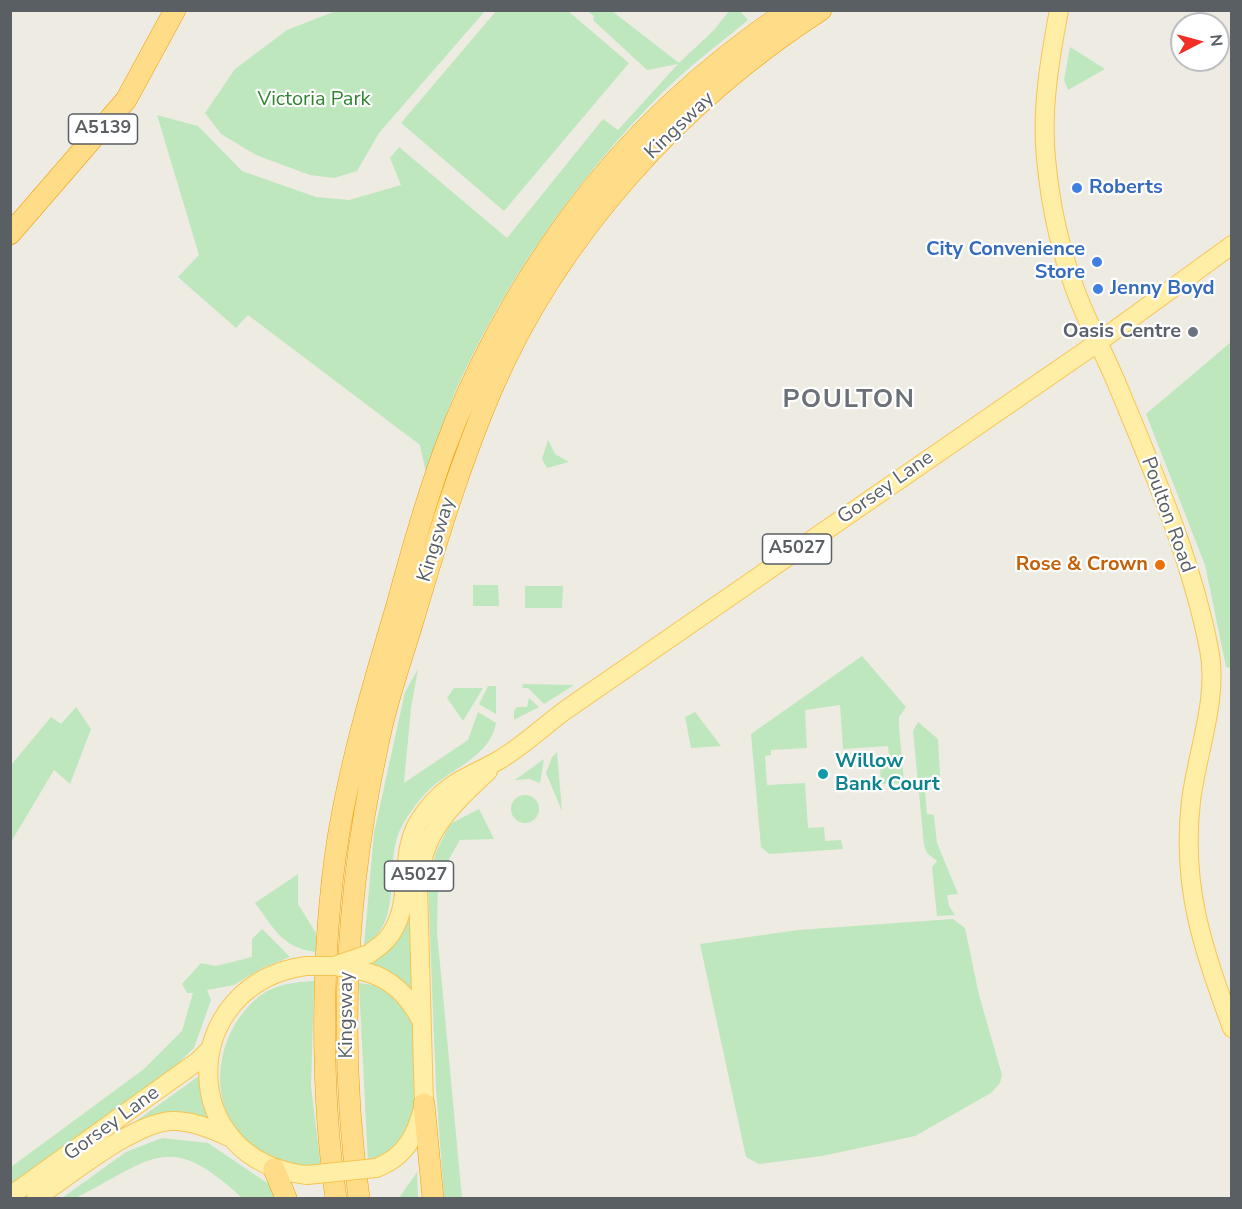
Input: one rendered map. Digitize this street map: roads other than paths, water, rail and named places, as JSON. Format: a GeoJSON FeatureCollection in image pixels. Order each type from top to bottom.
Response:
{"type":"FeatureCollection","features":[{"type":"Feature","properties":{"kind":"highway","name":"A5139"},"geometry":{"type":"LineString","coordinates":[[10,234],[126,100],[175,10]]}},
{"type":"Feature","properties":{"kind":"highway","name":"Kingsway"},"geometry":{"type":"LineString","coordinates":[[336,1198],[328,1105],[325,1003],[338,839],[363,720],[444,452],[478,369],[529,280],[570,217],[621,154],[673,103],[752,35],[789,10]]}},
{"type":"Feature","properties":{"kind":"highway","name":"Kingsway"},"geometry":{"type":"LineString","coordinates":[[359,1198],[348,1087],[345,1012],[349,935],[360,840],[378,740],[461,465],[492,389],[527,320],[564,260],[619,189],[679,123],[782,36],[821,10]]}},
{"type":"Feature","properties":{"kind":"highway"},"geometry":{"type":"LineString","coordinates":[[424,1104],[433,1198]]}},
{"type":"Feature","properties":{"kind":"highway"},"geometry":{"type":"LineString","coordinates":[[274,1169],[286,1198]]}},
{"type":"Feature","properties":{"kind":"main road","name":"Poulton Road"},"geometry":{"type":"LineString","coordinates":[[1059,10],[1045,106],[1045,157],[1064,254],[1097,343],[1169,510],[1187,564],[1209,648],[1212,668],[1208,706],[1191,801],[1188,850],[1190,885],[1194,915],[1232,1028]]}},
{"type":"Feature","properties":{"kind":"main road","name":"A5027"},"geometry":{"type":"LineString","coordinates":[[1097,343],[1232,245]]}},
{"type":"Feature","properties":{"kind":"main road","name":"Gorsey Lane"},"geometry":{"type":"LineString","coordinates":[[274,1169],[307,1175],[376,1168],[390,1163],[402,1154],[419,1126],[424,1104],[418,887],[423,854],[436,824],[448,809],[500,759],[594,690],[1097,343]]}},
{"type":"Feature","properties":{"kind":"main road","name":"Gorsey Lane"},"geometry":{"type":"LineString","coordinates":[[10,1196],[189,1067],[211,1048],[224,1015],[248,988],[282,971],[306,966],[368,963],[395,925],[402,902],[407,850],[417,824],[435,796],[464,776],[500,759]]}},
{"type":"Feature","properties":{"kind":"main road"},"geometry":{"type":"LineString","coordinates":[[368,963],[379,975],[400,990],[414,1006],[422,1022]]}},
{"type":"Feature","properties":{"kind":"main road"},"geometry":{"type":"LineString","coordinates":[[211,1048],[208,1066],[211,1101],[229,1137],[256,1161],[274,1169]]}},
{"type":"Feature","properties":{"kind":"main road","name":"Gorsey Lane"},"geometry":{"type":"LineString","coordinates":[[36,1198],[147,1125],[174,1120],[205,1126],[229,1137]]}},
{"type":"Feature","properties":{"kind":"place","name":"Roberts"},"geometry":{"type":"Point","coordinates":[1077,188]}},
{"type":"Feature","properties":{"kind":"place","name":"City Convenience Store"},"geometry":{"type":"Point","coordinates":[1097,262]}},
{"type":"Feature","properties":{"kind":"place","name":"Jenny Boyd"},"geometry":{"type":"Point","coordinates":[1098,289]}},
{"type":"Feature","properties":{"kind":"place","name":"Oasis Centre"},"geometry":{"type":"Point","coordinates":[1193,332]}},
{"type":"Feature","properties":{"kind":"place","name":"Rose & Crown"},"geometry":{"type":"Point","coordinates":[1160,565]}},
{"type":"Feature","properties":{"kind":"place","name":"Willow Bank Court"},"geometry":{"type":"Point","coordinates":[823,774]}},
{"type":"Feature","properties":{"kind":"district","name":"POULTON"},"geometry":{"type":"Point","coordinates":[849,401]}},
{"type":"Feature","properties":{"kind":"park label","name":"Victoria Park"},"geometry":{"type":"Point","coordinates":[314,100]}}]}
